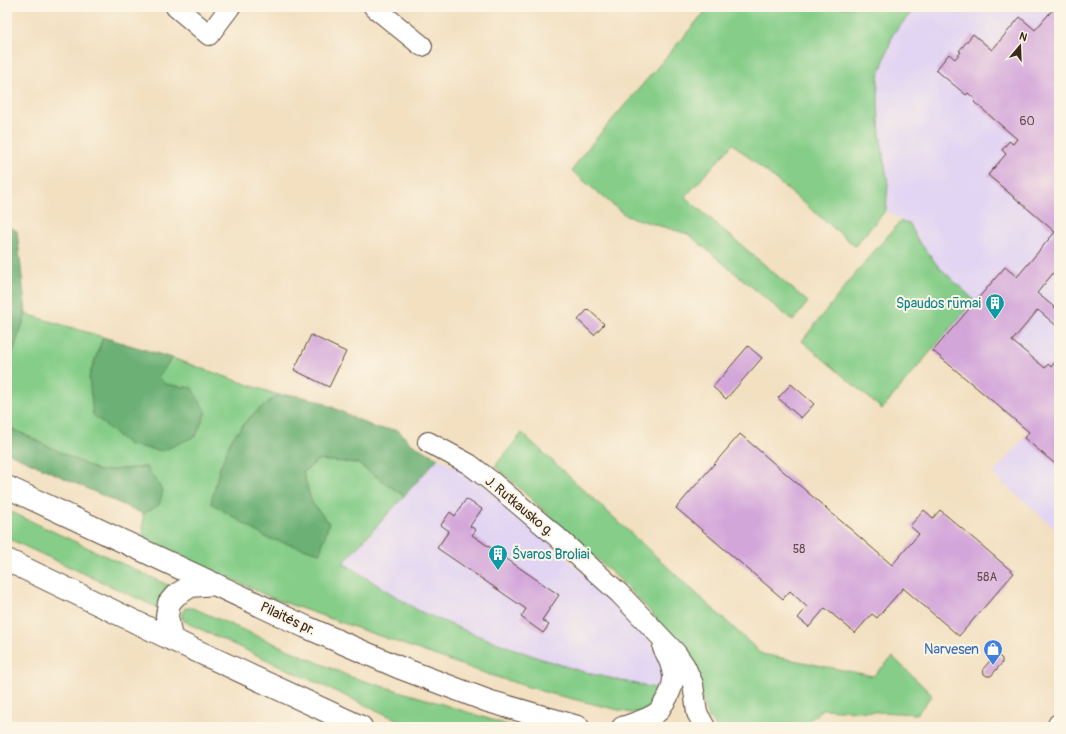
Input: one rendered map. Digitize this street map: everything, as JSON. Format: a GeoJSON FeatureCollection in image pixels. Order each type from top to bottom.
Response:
{"type":"FeatureCollection","features":[{"type":"Feature","properties":{"kind":"main road","name":"Pilaitės pr."},"geometry":{"type":"LineString","coordinates":[[7,487],[306,627],[398,667],[488,701],[578,727]]}},
{"type":"Feature","properties":{"kind":"main road"},"geometry":{"type":"LineString","coordinates":[[7,560],[171,640],[349,724]]}},
{"type":"Feature","properties":{"kind":"main road"},"geometry":{"type":"LineString","coordinates":[[171,640],[167,616],[169,603],[172,599],[191,586],[214,584]]}},
{"type":"Feature","properties":{"kind":"street"},"geometry":{"type":"LineString","coordinates":[[176,7],[209,35],[230,7]]}},
{"type":"Feature","properties":{"kind":"street"},"geometry":{"type":"LineString","coordinates":[[374,7],[422,46]]}},
{"type":"Feature","properties":{"kind":"street","name":"J. Rutkausko g."},"geometry":{"type":"LineString","coordinates":[[428,442],[469,464],[491,481],[556,536],[619,593],[676,653],[686,666],[693,684],[697,713],[705,727]]}},
{"type":"Feature","properties":{"kind":"street","name":"J. Rutkausko g."},"geometry":{"type":"LineString","coordinates":[[622,727],[644,719],[658,711],[669,696],[674,682],[673,672],[667,656],[655,632]]}},
{"type":"Feature","properties":{"kind":"shaded area"},"geometry":{"type":"Polygon","coordinates":[[[916,7],[1059,7],[1059,532],[993,474],[1029,432],[933,351],[974,300],[938,266],[917,239],[910,224],[901,221],[886,210],[888,184],[880,134],[878,78],[893,34],[916,7]]]}},
{"type":"Feature","properties":{"kind":"shaded area"},"geometry":{"type":"Polygon","coordinates":[[[438,458],[484,486],[560,552],[634,621],[659,653],[666,665],[664,690],[587,673],[539,658],[476,635],[419,611],[343,563],[438,458]]]}},
{"type":"Feature","properties":{"kind":"green space"},"geometry":{"type":"Polygon","coordinates":[[[709,7],[916,7],[893,34],[878,78],[880,134],[888,184],[886,210],[855,246],[733,144],[685,197],[808,302],[793,321],[688,234],[626,216],[572,171],[582,155],[709,7]]]}},
{"type":"Feature","properties":{"kind":"green space"},"geometry":{"type":"Polygon","coordinates":[[[901,221],[910,224],[917,239],[938,266],[974,300],[882,409],[802,341],[867,259],[901,221]]]}},
{"type":"Feature","properties":{"kind":"green space"},"geometry":{"type":"Polygon","coordinates":[[[7,226],[17,231],[26,314],[7,369],[7,226]]]}},
{"type":"Feature","properties":{"kind":"green space"},"geometry":{"type":"Polygon","coordinates":[[[26,314],[103,337],[89,377],[165,384],[158,377],[172,358],[278,395],[248,419],[231,440],[329,523],[312,503],[303,473],[318,460],[357,463],[404,496],[343,563],[419,611],[476,635],[539,658],[587,673],[664,690],[660,698],[644,711],[631,713],[548,693],[490,675],[272,598],[143,538],[143,514],[159,505],[146,467],[99,471],[7,426],[7,369],[26,314]]]}},
{"type":"Feature","properties":{"kind":"green space"},"geometry":{"type":"Polygon","coordinates":[[[103,337],[172,358],[158,377],[165,384],[192,388],[206,412],[196,436],[162,451],[129,445],[93,415],[89,377],[103,337]]]}},
{"type":"Feature","properties":{"kind":"green space"},"geometry":{"type":"Polygon","coordinates":[[[278,395],[293,395],[317,400],[376,428],[398,430],[411,444],[438,458],[404,496],[357,463],[318,460],[303,472],[312,503],[329,523],[320,553],[267,538],[211,503],[219,470],[231,440],[248,419],[278,395]]]}},
{"type":"Feature","properties":{"kind":"green space"},"geometry":{"type":"Polygon","coordinates":[[[7,426],[99,471],[146,467],[163,491],[159,505],[143,514],[7,452],[7,426]]]}},
{"type":"Feature","properties":{"kind":"green space"},"geometry":{"type":"Polygon","coordinates":[[[522,433],[762,654],[873,676],[893,657],[932,695],[917,714],[822,709],[802,727],[716,727],[709,718],[680,648],[650,611],[619,579],[495,466],[522,433]]]}},
{"type":"Feature","properties":{"kind":"green space"},"geometry":{"type":"Polygon","coordinates":[[[7,510],[170,586],[159,607],[156,607],[7,538],[7,510]]]}},
{"type":"Feature","properties":{"kind":"green space"},"geometry":{"type":"Polygon","coordinates":[[[185,608],[193,608],[351,677],[514,727],[413,727],[189,624],[182,619],[182,613],[185,608]]]}},
{"type":"Feature","properties":{"kind":"building"},"geometry":{"type":"Polygon","coordinates":[[[1055,7],[1059,7],[1059,266],[1037,293],[1059,311],[1059,328],[1038,310],[1012,341],[1045,368],[1048,364],[1051,367],[1059,357],[1059,467],[1024,438],[1029,432],[933,351],[1005,267],[1017,277],[1055,232],[988,175],[1006,154],[1002,150],[1009,141],[1013,144],[1017,139],[974,102],[976,100],[968,93],[966,95],[936,70],[949,54],[955,59],[961,52],[959,51],[973,34],[992,50],[1020,17],[1035,30],[1055,7]]]}},
{"type":"Feature","properties":{"kind":"building"},"geometry":{"type":"Polygon","coordinates":[[[588,309],[604,324],[594,335],[578,320],[588,309]]]}},
{"type":"Feature","properties":{"kind":"building"},"geometry":{"type":"Polygon","coordinates":[[[311,335],[346,352],[329,387],[294,370],[311,335]]]}},
{"type":"Feature","properties":{"kind":"building"},"geometry":{"type":"Polygon","coordinates":[[[748,346],[762,358],[726,399],[713,387],[748,346]]]}},
{"type":"Feature","properties":{"kind":"building"},"geometry":{"type":"Polygon","coordinates":[[[791,384],[814,404],[801,418],[778,398],[791,384]]]}},
{"type":"Feature","properties":{"kind":"building"},"geometry":{"type":"Polygon","coordinates":[[[740,434],[892,565],[919,534],[910,526],[924,510],[933,518],[940,510],[1014,573],[959,636],[903,588],[877,618],[872,614],[855,633],[825,608],[809,627],[798,618],[807,607],[790,591],[783,599],[676,508],[740,434]]]}},
{"type":"Feature","properties":{"kind":"building","name":"Švaros Broliai"},"geometry":{"type":"Polygon","coordinates":[[[466,499],[482,509],[470,526],[476,530],[472,535],[559,595],[542,620],[549,625],[543,633],[521,617],[526,609],[437,548],[449,531],[441,525],[450,512],[455,516],[466,499]]]}},
{"type":"Feature","properties":{"kind":"building","name":"Narvesen"},"geometry":{"type":"Polygon","coordinates":[[[994,656],[999,656],[1002,659],[1002,663],[991,676],[987,676],[984,674],[983,669],[994,656]]]}},
{"type":"Feature","properties":{"kind":"place","name":"Spaudos rūmai"},"geometry":{"type":"Point","coordinates":[995,320]}},
{"type":"Feature","properties":{"kind":"place","name":"Švaros Broliai"},"geometry":{"type":"Point","coordinates":[498,571]}},
{"type":"Feature","properties":{"kind":"place","name":"Narvesen"},"geometry":{"type":"Point","coordinates":[993,666]}}]}
